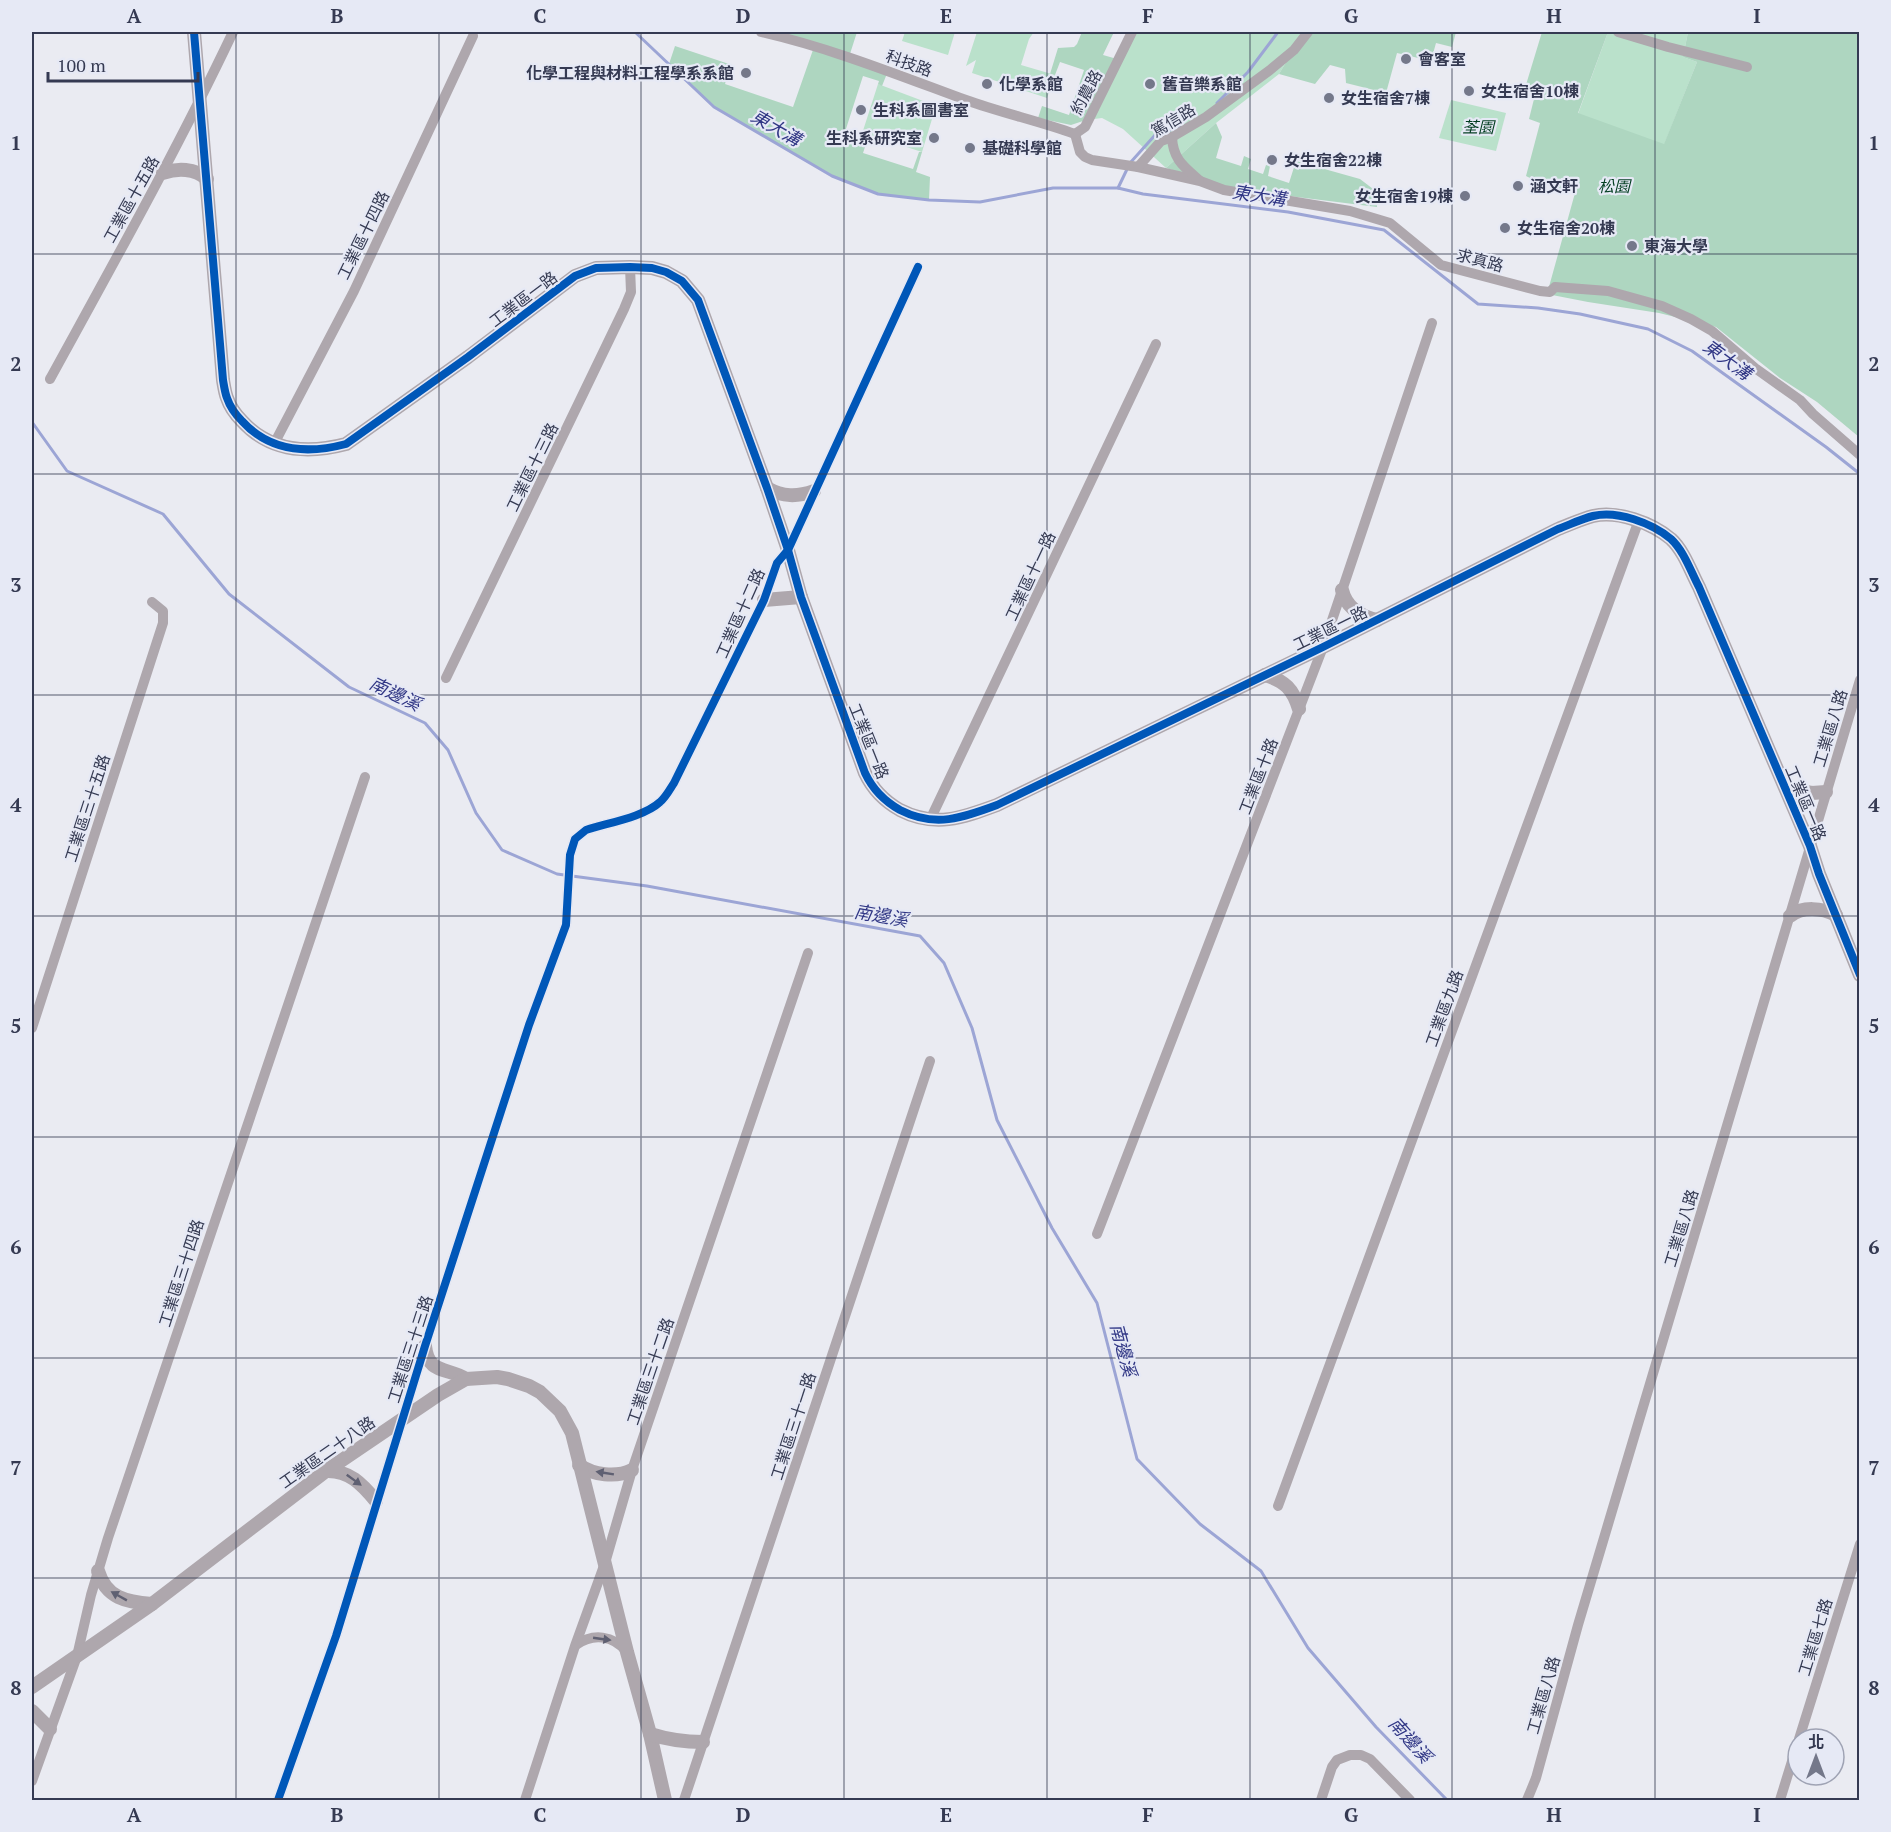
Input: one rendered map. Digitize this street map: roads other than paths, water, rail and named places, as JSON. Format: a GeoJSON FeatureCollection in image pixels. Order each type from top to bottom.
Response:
{"type":"FeatureCollection","features":[{"type":"Feature","properties":{"kind":"street","name":"工業區一路"},"geometry":{"type":"LineString","coordinates":[[194,32],[223,380],[227,398],[244,424],[256,435],[288,448],[322,449],[346,444],[459,364],[575,276],[596,268],[652,268],[666,272],[682,281],[698,300],[767,488],[801,597],[870,784],[886,801],[896,807],[917,818],[930,820],[952,819],[997,805],[1323,647],[1558,529],[1594,516],[1616,515],[1640,520],[1671,539],[1682,554],[1699,587],[1786,789],[1860,975]]}},
{"type":"Feature","properties":{"kind":"street","name":"工業區十五路"},"geometry":{"type":"LineString","coordinates":[[50,379],[163,173],[233,32]]}},
{"type":"Feature","properties":{"kind":"street","name":"科技路"},"geometry":{"type":"LineString","coordinates":[[761,32],[790,38],[966,100],[1045,123]]}},
{"type":"Feature","properties":{"kind":"street","name":"約農路"},"geometry":{"type":"LineString","coordinates":[[1045,123],[1075,134],[1085,127],[1132,32]]}},
{"type":"Feature","properties":{"kind":"street","name":"篤信路"},"geometry":{"type":"LineString","coordinates":[[1138,167],[1161,141],[1206,117],[1270,70],[1294,50],[1308,32]]}},
{"type":"Feature","properties":{"kind":"street"},"geometry":{"type":"LineString","coordinates":[[1618,32],[1747,67]]}},
{"type":"Feature","properties":{"kind":"street","name":"工業區十四路"},"geometry":{"type":"LineString","coordinates":[[274,444],[354,291],[473,36]]}},
{"type":"Feature","properties":{"kind":"street","name":"求真路"},"geometry":{"type":"LineString","coordinates":[[1075,134],[1080,152],[1092,160],[1138,167],[1200,181],[1224,190],[1350,211],[1390,223],[1441,265],[1540,291],[1550,292],[1556,287],[1587,288],[1608,291],[1662,306],[1712,331],[1755,368],[1800,400],[1860,455]]}},
{"type":"Feature","properties":{"kind":"street"},"geometry":{"type":"LineString","coordinates":[[1172,136],[1178,160],[1200,181]]}},
{"type":"Feature","properties":{"kind":"street"},"geometry":{"type":"LineString","coordinates":[[163,173],[177,169],[197,173],[207,179]]}},
{"type":"Feature","properties":{"kind":"street","name":"工業區十三路"},"geometry":{"type":"LineString","coordinates":[[446,678],[624,309],[631,292],[630,267]]}},
{"type":"Feature","properties":{"kind":"street","name":"工業區十二路"},"geometry":{"type":"LineString","coordinates":[[570,855],[575,839],[585,830],[643,812],[654,807],[666,796],[764,600],[777,563],[788,550],[918,267]]}},
{"type":"Feature","properties":{"kind":"street","name":"工業區十路"},"geometry":{"type":"LineString","coordinates":[[1098,1234],[1323,647],[1432,323]]}},
{"type":"Feature","properties":{"kind":"street","name":"工業區十一路"},"geometry":{"type":"LineString","coordinates":[[930,820],[1156,344]]}},
{"type":"Feature","properties":{"kind":"street"},"geometry":{"type":"LineString","coordinates":[[767,488],[791,496],[814,491]]}},
{"type":"Feature","properties":{"kind":"street","name":"工業區九路"},"geometry":{"type":"LineString","coordinates":[[1278,1506],[1640,520]]}},
{"type":"Feature","properties":{"kind":"street"},"geometry":{"type":"LineString","coordinates":[[1342,590],[1349,606],[1358,613],[1377,620]]}},
{"type":"Feature","properties":{"kind":"street"},"geometry":{"type":"LineString","coordinates":[[764,600],[801,597]]}},
{"type":"Feature","properties":{"kind":"street","name":"工業區三十五路"},"geometry":{"type":"LineString","coordinates":[[32,1028],[163,623],[163,611],[152,602]]}},
{"type":"Feature","properties":{"kind":"street"},"geometry":{"type":"LineString","coordinates":[[1265,675],[1280,681],[1289,688],[1295,696],[1299,709]]}},
{"type":"Feature","properties":{"kind":"street","name":"工業區八路"},"geometry":{"type":"LineString","coordinates":[[1527,1800],[1860,680]]}},
{"type":"Feature","properties":{"kind":"street","name":"工業區三十四路"},"geometry":{"type":"LineString","coordinates":[[32,1781],[77,1656],[98,1571],[365,777]]}},
{"type":"Feature","properties":{"kind":"street"},"geometry":{"type":"LineString","coordinates":[[1786,789],[1812,794],[1826,792]]}},
{"type":"Feature","properties":{"kind":"street","name":"工業區三十三路"},"geometry":{"type":"LineString","coordinates":[[278,1800],[336,1636],[376,1501],[529,1025],[566,925],[570,855]]}},
{"type":"Feature","properties":{"kind":"street"},"geometry":{"type":"LineString","coordinates":[[1790,916],[1802,910],[1828,911],[1836,915]]}},
{"type":"Feature","properties":{"kind":"street","name":"工業區三十二路"},"geometry":{"type":"LineString","coordinates":[[525,1800],[605,1563],[632,1470],[808,953]]}},
{"type":"Feature","properties":{"kind":"street","name":"工業區三十一路"},"geometry":{"type":"LineString","coordinates":[[684,1800],[930,1061]]}},
{"type":"Feature","properties":{"kind":"street"},"geometry":{"type":"LineString","coordinates":[[425,1346],[428,1359],[435,1367],[466,1379]]}},
{"type":"Feature","properties":{"kind":"street","name":"工業區二十八路"},"geometry":{"type":"LineString","coordinates":[[32,1687],[152,1604],[326,1471],[438,1395],[466,1379],[486,1377],[508,1379],[540,1392],[560,1411],[576,1444],[579,1465],[650,1734],[665,1800]]}},
{"type":"Feature","properties":{"kind":"street"},"geometry":{"type":"LineString","coordinates":[[579,1465],[610,1474],[632,1470]]}},
{"type":"Feature","properties":{"kind":"street"},"geometry":{"type":"LineString","coordinates":[[326,1471],[343,1472],[352,1477],[376,1501]]}},
{"type":"Feature","properties":{"kind":"street","name":"工業區七路"},"geometry":{"type":"LineString","coordinates":[[1802,1727],[1860,1544]]}},
{"type":"Feature","properties":{"kind":"street"},"geometry":{"type":"LineString","coordinates":[[98,1571],[105,1586],[118,1598],[152,1604]]}},
{"type":"Feature","properties":{"kind":"street"},"geometry":{"type":"LineString","coordinates":[[576,1646],[583,1640],[603,1637],[615,1642],[627,1652]]}},
{"type":"Feature","properties":{"kind":"street"},"geometry":{"type":"LineString","coordinates":[[32,1711],[50,1729]]}},
{"type":"Feature","properties":{"kind":"street"},"geometry":{"type":"LineString","coordinates":[[650,1734],[672,1741],[703,1742]]}},
{"type":"Feature","properties":{"kind":"street"},"geometry":{"type":"LineString","coordinates":[[1321,1800],[1332,1767],[1337,1760],[1350,1755],[1361,1755],[1370,1759],[1410,1800]]}},
{"type":"Feature","properties":{"kind":"street","name":"工業區七路"},"geometry":{"type":"LineString","coordinates":[[1780,1800],[1786,1780]]}},
{"type":"Feature","properties":{"kind":"waterway","name":"東大溝"},"geometry":{"type":"LineString","coordinates":[[635,32],[714,107],[832,176],[878,194],[929,200],[980,202],[1053,188],[1118,188],[1143,194],[1288,212],[1384,230],[1478,304],[1538,308],[1580,314],[1648,329],[1692,351],[1860,474]]}},
{"type":"Feature","properties":{"kind":"waterway"},"geometry":{"type":"LineString","coordinates":[[1217,103],[1248,72],[1278,32]]}},
{"type":"Feature","properties":{"kind":"waterway"},"geometry":{"type":"LineString","coordinates":[[1118,188],[1130,163],[1156,134],[1180,127]]}},
{"type":"Feature","properties":{"kind":"waterway","name":"南邊溪"},"geometry":{"type":"LineString","coordinates":[[32,422],[67,471],[163,514],[229,594],[349,687],[425,723],[448,750],[476,813],[502,850],[557,874],[647,886],[920,936],[944,963],[972,1028],[997,1120],[1052,1228],[1097,1303],[1137,1459],[1200,1524],[1261,1571],[1308,1648],[1376,1727],[1447,1800]]}},
{"type":"Feature","properties":{"kind":"place","name":"會客室"},"geometry":{"type":"Point","coordinates":[1406,59]}},
{"type":"Feature","properties":{"kind":"place","name":"化學工程與材料工程學系系館"},"geometry":{"type":"Point","coordinates":[746,73]}},
{"type":"Feature","properties":{"kind":"place","name":"化學系館"},"geometry":{"type":"Point","coordinates":[987,84]}},
{"type":"Feature","properties":{"kind":"place","name":"舊音樂系館"},"geometry":{"type":"Point","coordinates":[1150,84]}},
{"type":"Feature","properties":{"kind":"place","name":"女生宿舍10棟"},"geometry":{"type":"Point","coordinates":[1469,91]}},
{"type":"Feature","properties":{"kind":"place","name":"女生宿舍7棟"},"geometry":{"type":"Point","coordinates":[1329,98]}},
{"type":"Feature","properties":{"kind":"place","name":"生科系圖書室"},"geometry":{"type":"Point","coordinates":[861,110]}},
{"type":"Feature","properties":{"kind":"place","name":"生科系研究室"},"geometry":{"type":"Point","coordinates":[934,138]}},
{"type":"Feature","properties":{"kind":"place","name":"基礎科學館"},"geometry":{"type":"Point","coordinates":[970,148]}},
{"type":"Feature","properties":{"kind":"place","name":"女生宿舍22棟"},"geometry":{"type":"Point","coordinates":[1272,160]}},
{"type":"Feature","properties":{"kind":"place","name":"涵文軒"},"geometry":{"type":"Point","coordinates":[1518,186]}},
{"type":"Feature","properties":{"kind":"place","name":"女生宿舍19棟"},"geometry":{"type":"Point","coordinates":[1465,196]}},
{"type":"Feature","properties":{"kind":"place","name":"女生宿舍20棟"},"geometry":{"type":"Point","coordinates":[1505,228]}},
{"type":"Feature","properties":{"kind":"place","name":"東海大學"},"geometry":{"type":"Point","coordinates":[1632,246]}},
{"type":"Feature","properties":{"kind":"park label","name":"荃園"},"geometry":{"type":"Point","coordinates":[1478,127]}},
{"type":"Feature","properties":{"kind":"park label","name":"松園"},"geometry":{"type":"Point","coordinates":[1614,186]}}]}
